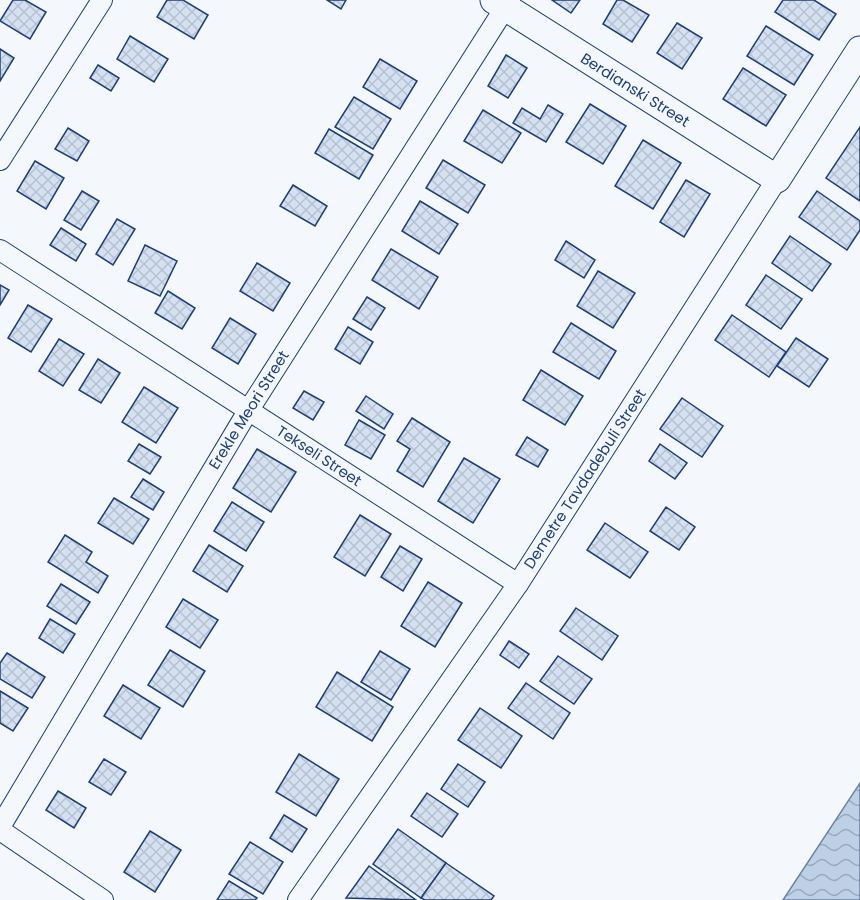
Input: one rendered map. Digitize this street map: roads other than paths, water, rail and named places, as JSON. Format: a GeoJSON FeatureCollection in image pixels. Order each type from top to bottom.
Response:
{"type":"FeatureCollection","features":[{"type":"Feature","properties":{"kind":"street"},"geometry":{"type":"LineString","coordinates":[[0,160],[102,0]]}},
{"type":"Feature","properties":{"kind":"street","name":"Berdianski Street"},"geometry":{"type":"LineString","coordinates":[[503,2],[777,179]]}},
{"type":"Feature","properties":{"kind":"street","name":"Erekle Meori Street"},"geometry":{"type":"LineString","coordinates":[[0,829],[248,411],[503,2]]}},
{"type":"Feature","properties":{"kind":"street","name":"Demetre Tavdadebuli Street"},"geometry":{"type":"LineString","coordinates":[[298,900],[518,584],[860,50]]}},
{"type":"Feature","properties":{"kind":"street","name":"Tekseli Street"},"geometry":{"type":"LineString","coordinates":[[0,250],[518,584]]}},
{"type":"Feature","properties":{"kind":"street"},"geometry":{"type":"LineString","coordinates":[[0,829],[103,900]]}},
{"type":"Feature","properties":{"kind":"water"},"geometry":{"type":"Polygon","coordinates":[[[860,783],[860,900],[783,900],[860,783]]]}}]}
